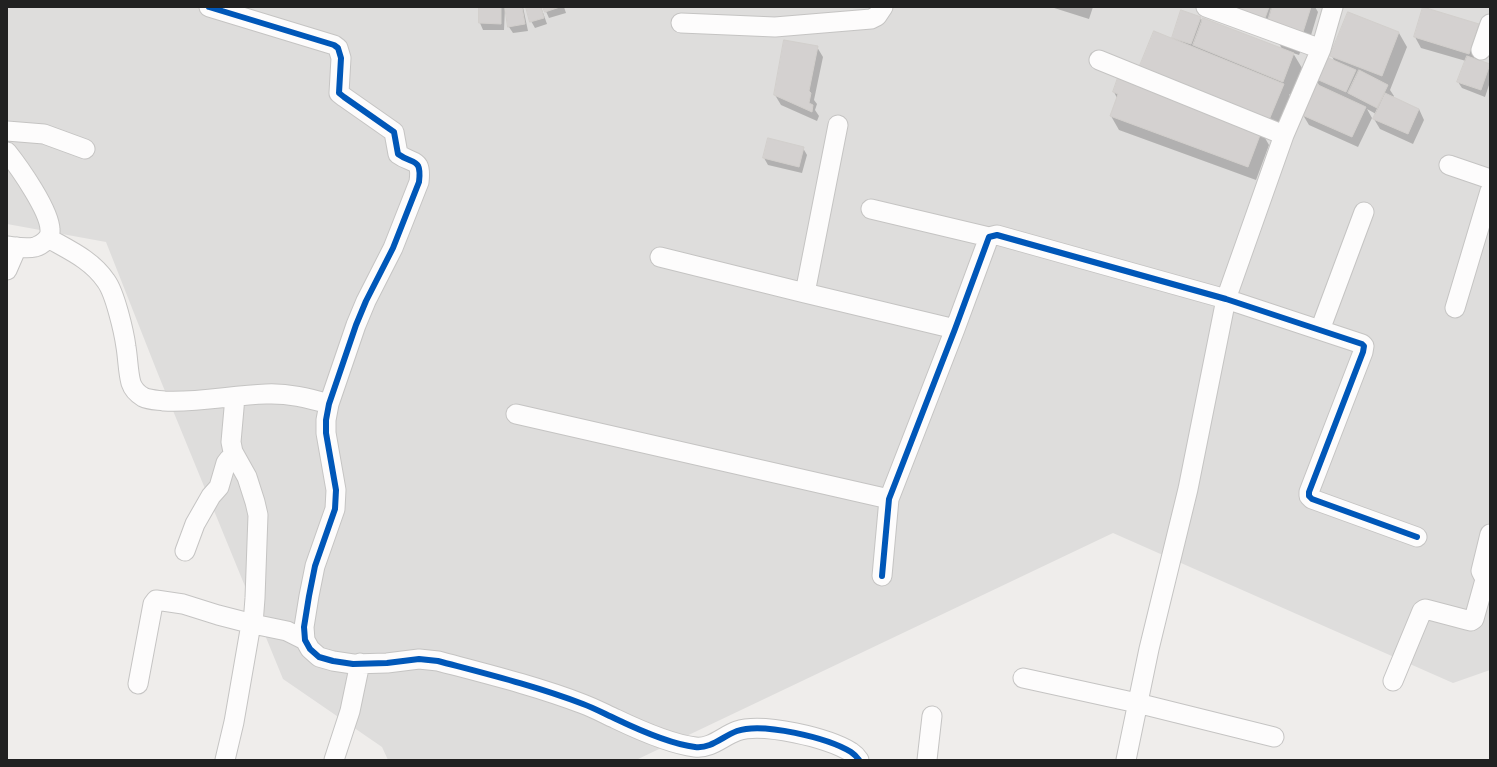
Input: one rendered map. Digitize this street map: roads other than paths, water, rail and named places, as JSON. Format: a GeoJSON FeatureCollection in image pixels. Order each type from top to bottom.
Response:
{"type":"FeatureCollection","features":[{"type":"Feature","properties":{"kind":"street"},"geometry":{"type":"LineString","coordinates":[[208,7],[334,45],[338,48],[341,58],[339,93],[394,132],[398,154],[416,163],[419,167],[419,182],[393,248],[366,301],[356,325],[329,404],[326,420],[326,433],[336,490],[335,509],[315,566],[309,596],[304,627],[305,640],[310,648],[319,656],[333,661],[360,664],[387,663],[419,659],[438,661],[558,695],[585,704],[616,720],[663,738],[696,747],[706,746],[736,731],[749,728],[762,729],[800,734],[822,739],[853,752],[860,760]]}},
{"type":"Feature","properties":{"kind":"street"},"geometry":{"type":"LineString","coordinates":[[681,23],[761,27],[834,22],[871,19],[877,16],[882,7]]}},
{"type":"Feature","properties":{"kind":"street"},"geometry":{"type":"LineString","coordinates":[[1206,7],[1321,50]]}},
{"type":"Feature","properties":{"kind":"street"},"geometry":{"type":"LineString","coordinates":[[1126,760],[1137,703],[1188,489],[1226,299],[1284,135],[1321,50],[1333,7]]}},
{"type":"Feature","properties":{"kind":"street"},"geometry":{"type":"LineString","coordinates":[[1481,50],[1490,24]]}},
{"type":"Feature","properties":{"kind":"street"},"geometry":{"type":"LineString","coordinates":[[1098,60],[1284,135]]}},
{"type":"Feature","properties":{"kind":"street"},"geometry":{"type":"LineString","coordinates":[[805,293],[838,125]]}},
{"type":"Feature","properties":{"kind":"street"},"geometry":{"type":"LineString","coordinates":[[7,131],[44,134],[85,149]]}},
{"type":"Feature","properties":{"kind":"street"},"geometry":{"type":"LineString","coordinates":[[7,152],[25,176],[38,198],[49,222],[51,231],[48,238],[36,247],[12,246],[7,270]]}},
{"type":"Feature","properties":{"kind":"street"},"geometry":{"type":"LineString","coordinates":[[1449,164],[1490,179]]}},
{"type":"Feature","properties":{"kind":"street"},"geometry":{"type":"LineString","coordinates":[[1455,308],[1490,191]]}},
{"type":"Feature","properties":{"kind":"street"},"geometry":{"type":"LineString","coordinates":[[871,209],[989,237],[997,235],[1226,299],[1362,344],[1364,348],[1309,492],[1309,496],[1312,499],[1417,537]]}},
{"type":"Feature","properties":{"kind":"street"},"geometry":{"type":"LineString","coordinates":[[1320,330],[1364,212]]}},
{"type":"Feature","properties":{"kind":"street"},"geometry":{"type":"LineString","coordinates":[[882,576],[889,499],[989,237]]}},
{"type":"Feature","properties":{"kind":"street"},"geometry":{"type":"LineString","coordinates":[[48,238],[87,260],[98,270],[107,282],[114,299],[126,346],[131,384],[135,391],[143,397],[154,400],[183,402],[266,394],[285,394],[329,404]]}},
{"type":"Feature","properties":{"kind":"street"},"geometry":{"type":"LineString","coordinates":[[660,257],[955,328]]}},
{"type":"Feature","properties":{"kind":"street"},"geometry":{"type":"LineString","coordinates":[[225,760],[234,722],[252,624],[255,598],[258,515],[247,477],[235,458],[231,442],[235,397]]}},
{"type":"Feature","properties":{"kind":"street"},"geometry":{"type":"LineString","coordinates":[[516,414],[889,499]]}},
{"type":"Feature","properties":{"kind":"street"},"geometry":{"type":"LineString","coordinates":[[185,552],[195,524],[211,496],[221,483],[227,461],[235,458]]}},
{"type":"Feature","properties":{"kind":"street"},"geometry":{"type":"LineString","coordinates":[[1393,682],[1422,611],[1425,609],[1471,621],[1474,620],[1488,576],[1483,575],[1481,571],[1490,534]]}},
{"type":"Feature","properties":{"kind":"street"},"geometry":{"type":"LineString","coordinates":[[138,684],[153,604],[156,600],[184,604],[252,624],[287,631],[305,640]]}},
{"type":"Feature","properties":{"kind":"street"},"geometry":{"type":"LineString","coordinates":[[334,760],[350,711],[360,664]]}},
{"type":"Feature","properties":{"kind":"street"},"geometry":{"type":"LineString","coordinates":[[1023,678],[1137,703],[1274,737]]}},
{"type":"Feature","properties":{"kind":"street"},"geometry":{"type":"LineString","coordinates":[[927,760],[932,716]]}}]}
